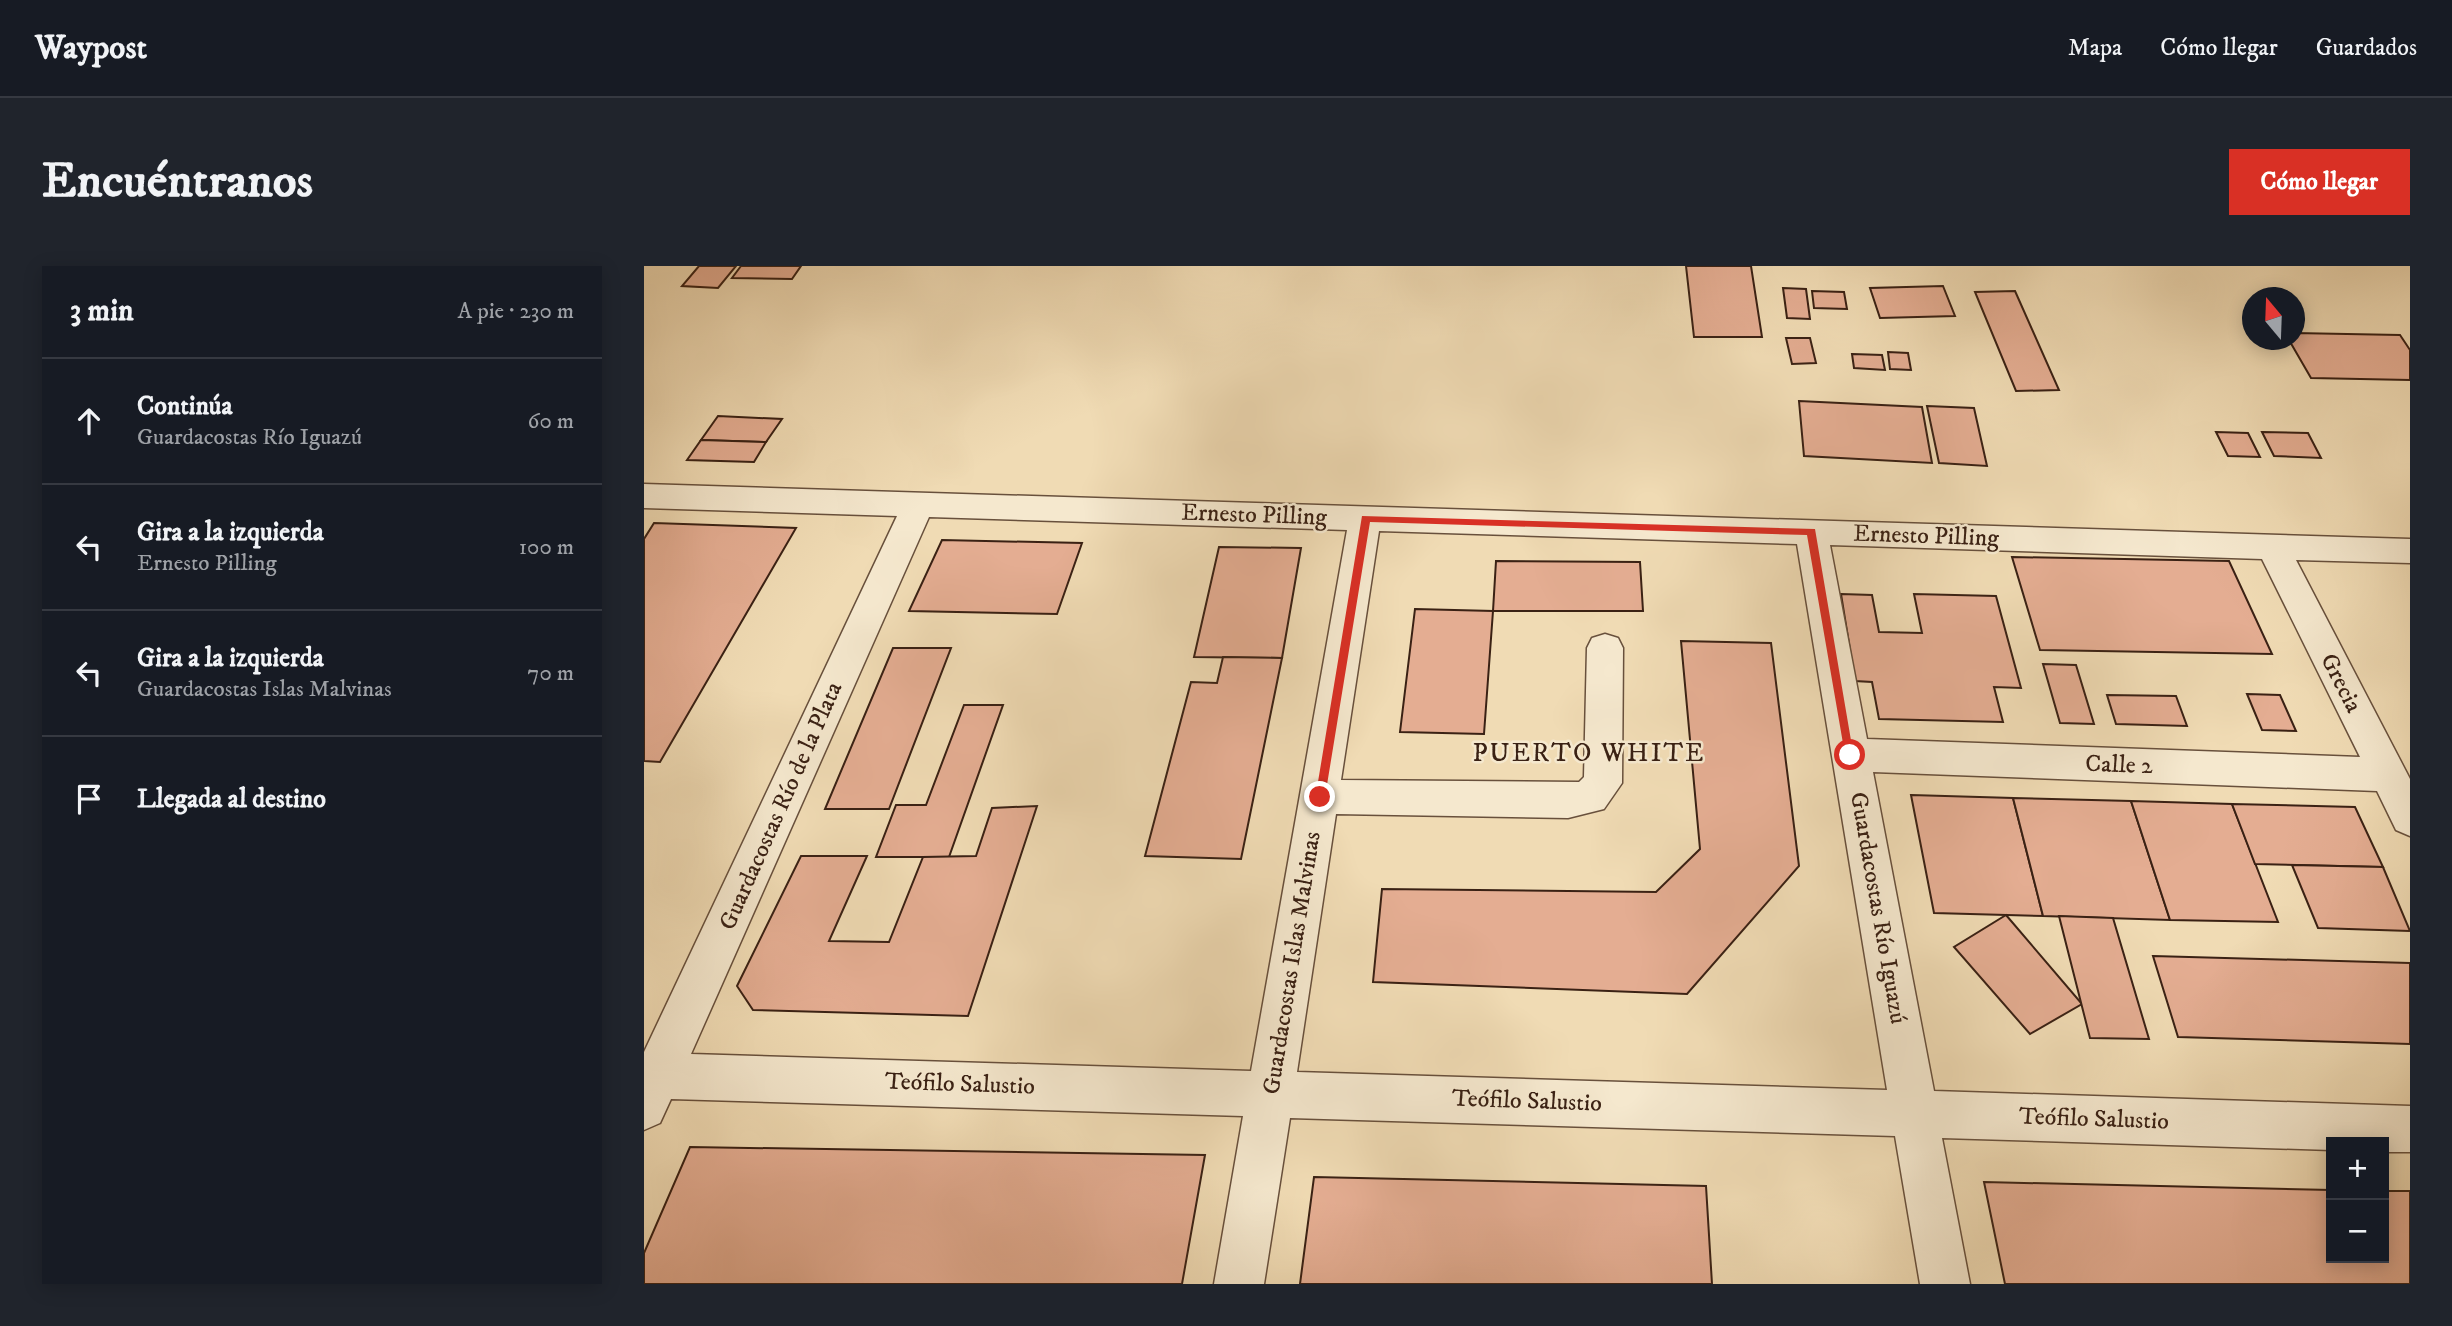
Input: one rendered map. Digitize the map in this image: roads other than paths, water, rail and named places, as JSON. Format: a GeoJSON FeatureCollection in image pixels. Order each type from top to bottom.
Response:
{"type":"FeatureCollection","features":[{"type":"Feature","properties":{"kind":"street","name":"Ernesto Pilling"},"geometry":{"type":"LineString","coordinates":[[644,496],[2410,551]]}},
{"type":"Feature","properties":{"kind":"street","name":"Guardacostas Río de la Plata"},"geometry":{"type":"LineString","coordinates":[[649,1086],[918,504]]}},
{"type":"Feature","properties":{"kind":"street","name":"Guardacostas Islas Malvinas"},"geometry":{"type":"LineString","coordinates":[[1239,1284],[1366,518]]}},
{"type":"Feature","properties":{"kind":"street","name":"Guardacostas Río Iguazú"},"geometry":{"type":"LineString","coordinates":[[1811,532],[1945,1284]]}},
{"type":"Feature","properties":{"kind":"street","name":"Grecia"},"geometry":{"type":"LineString","coordinates":[[2273,547],[2410,818]]}},
{"type":"Feature","properties":{"kind":"street"},"geometry":{"type":"LineString","coordinates":[[1320,797],[1568,801],[1590,797],[1603,783],[1605,648]]}},
{"type":"Feature","properties":{"kind":"street","name":"Calle 2"},"geometry":{"type":"LineString","coordinates":[[1850,755],[2388,775]]}},
{"type":"Feature","properties":{"kind":"street","name":"Teófilo Salustio"},"geometry":{"type":"LineString","coordinates":[[649,1086],[1270,1093],[2410,1129]]}},
{"type":"Feature","properties":{"kind":"district","name":"PUERTO WHITE"},"geometry":{"type":"Point","coordinates":[1589,753]}}]}
